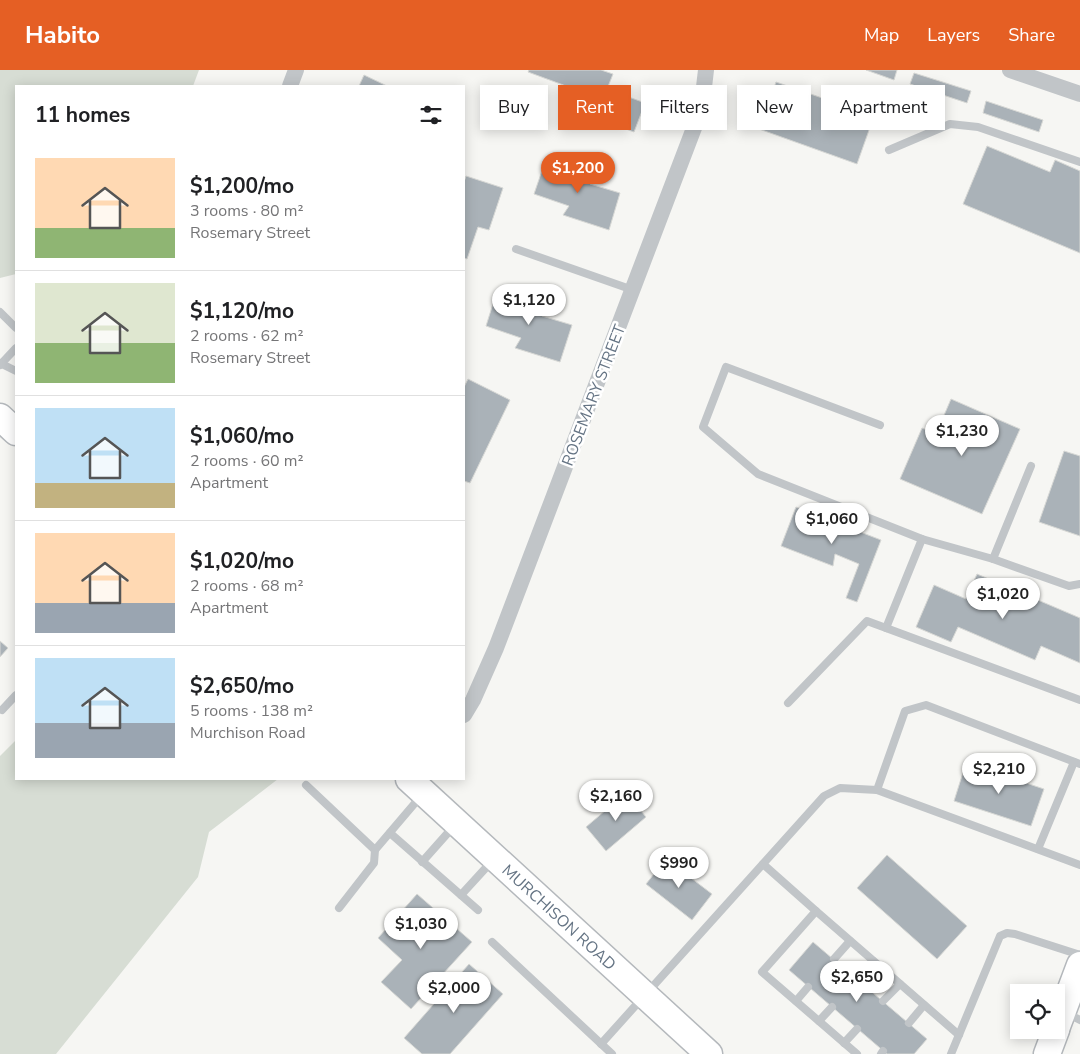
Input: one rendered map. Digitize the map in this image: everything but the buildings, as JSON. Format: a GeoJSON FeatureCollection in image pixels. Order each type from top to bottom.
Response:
{"type":"FeatureCollection","features":[{"type":"Feature","properties":{"kind":"main road"},"geometry":{"type":"LineString","coordinates":[[0,417],[15,431]]}},
{"type":"Feature","properties":{"kind":"main road","name":"MURCHISON ROAD"},"geometry":{"type":"LineString","coordinates":[[415,783],[709,1054]]}},
{"type":"Feature","properties":{"kind":"main road"},"geometry":{"type":"LineString","coordinates":[[1065,1019],[1080,964]]}},
{"type":"Feature","properties":{"kind":"main road"},"geometry":{"type":"LineString","coordinates":[[1047,1054],[1055,1039]]}},
{"type":"Feature","properties":{"kind":"street"},"geometry":{"type":"LineString","coordinates":[[290,85],[296,70]]}},
{"type":"Feature","properties":{"kind":"street","name":"ROSEMARY STREET"},"geometry":{"type":"LineString","coordinates":[[465,713],[473,700],[496,648],[694,128],[706,70]]}},
{"type":"Feature","properties":{"kind":"street"},"geometry":{"type":"LineString","coordinates":[[1010,70],[1080,94]]}},
{"type":"Feature","properties":{"kind":"lane"},"geometry":{"type":"LineString","coordinates":[[889,150],[950,124],[978,127],[1080,162]]}},
{"type":"Feature","properties":{"kind":"lane"},"geometry":{"type":"LineString","coordinates":[[516,249],[633,290]]}},
{"type":"Feature","properties":{"kind":"lane"},"geometry":{"type":"LineString","coordinates":[[0,312],[15,327]]}},
{"type":"Feature","properties":{"kind":"lane"},"geometry":{"type":"LineString","coordinates":[[15,349],[0,364],[15,370]]}},
{"type":"Feature","properties":{"kind":"lane"},"geometry":{"type":"LineString","coordinates":[[880,425],[726,368],[703,427],[758,474],[922,539],[993,559],[1068,586],[1080,584]]}},
{"type":"Feature","properties":{"kind":"lane"},"geometry":{"type":"LineString","coordinates":[[993,559],[1031,466]]}},
{"type":"Feature","properties":{"kind":"lane"},"geometry":{"type":"LineString","coordinates":[[886,628],[922,539]]}},
{"type":"Feature","properties":{"kind":"lane"},"geometry":{"type":"LineString","coordinates":[[788,702],[867,621],[1080,700]]}},
{"type":"Feature","properties":{"kind":"lane"},"geometry":{"type":"LineString","coordinates":[[2,710],[15,697]]}},
{"type":"Feature","properties":{"kind":"lane"},"geometry":{"type":"LineString","coordinates":[[877,790],[905,711],[926,705],[1077,763],[1038,849]]}},
{"type":"Feature","properties":{"kind":"lane"},"geometry":{"type":"LineString","coordinates":[[339,908],[374,863],[375,850],[390,833],[415,783]]}},
{"type":"Feature","properties":{"kind":"lane"},"geometry":{"type":"LineString","coordinates":[[306,785],[375,850]]}},
{"type":"Feature","properties":{"kind":"lane"},"geometry":{"type":"LineString","coordinates":[[601,1044],[824,796],[840,788],[877,790],[1080,865]]}},
{"type":"Feature","properties":{"kind":"lane"},"geometry":{"type":"LineString","coordinates":[[422,862],[457,822]]}},
{"type":"Feature","properties":{"kind":"lane"},"geometry":{"type":"LineString","coordinates":[[390,833],[478,910]]}},
{"type":"Feature","properties":{"kind":"lane"},"geometry":{"type":"LineString","coordinates":[[461,895],[495,857]]}},
{"type":"Feature","properties":{"kind":"lane"},"geometry":{"type":"LineString","coordinates":[[763,864],[959,1035]]}},
{"type":"Feature","properties":{"kind":"lane"},"geometry":{"type":"LineString","coordinates":[[816,912],[762,972],[857,1054]]}},
{"type":"Feature","properties":{"kind":"lane"},"geometry":{"type":"LineString","coordinates":[[951,1054],[1000,936],[1007,933],[1015,934],[1080,955]]}},
{"type":"Feature","properties":{"kind":"lane"},"geometry":{"type":"LineString","coordinates":[[834,959],[850,941]]}},
{"type":"Feature","properties":{"kind":"lane"},"geometry":{"type":"LineString","coordinates":[[492,942],[612,1054]]}},
{"type":"Feature","properties":{"kind":"lane"},"geometry":{"type":"LineString","coordinates":[[857,978],[873,961]]}},
{"type":"Feature","properties":{"kind":"lane"},"geometry":{"type":"LineString","coordinates":[[884,1001],[900,984]]}},
{"type":"Feature","properties":{"kind":"lane"},"geometry":{"type":"LineString","coordinates":[[796,1001],[808,987]]}},
{"type":"Feature","properties":{"kind":"lane"},"geometry":{"type":"LineString","coordinates":[[909,1023],[924,1005]]}},
{"type":"Feature","properties":{"kind":"lane"},"geometry":{"type":"LineString","coordinates":[[819,1021],[832,1007]]}},
{"type":"Feature","properties":{"kind":"lane"},"geometry":{"type":"LineString","coordinates":[[844,1043],[858,1029]]}},
{"type":"Feature","properties":{"kind":"shaded area"},"geometry":{"type":"Polygon","coordinates":[[[0,70],[199,70],[193,85],[15,85],[15,274],[0,278],[0,70]]]}},
{"type":"Feature","properties":{"kind":"shaded area"},"geometry":{"type":"Polygon","coordinates":[[[15,741],[15,780],[277,780],[209,832],[198,877],[56,1054],[0,1054],[0,756],[15,741]]]}}]}
